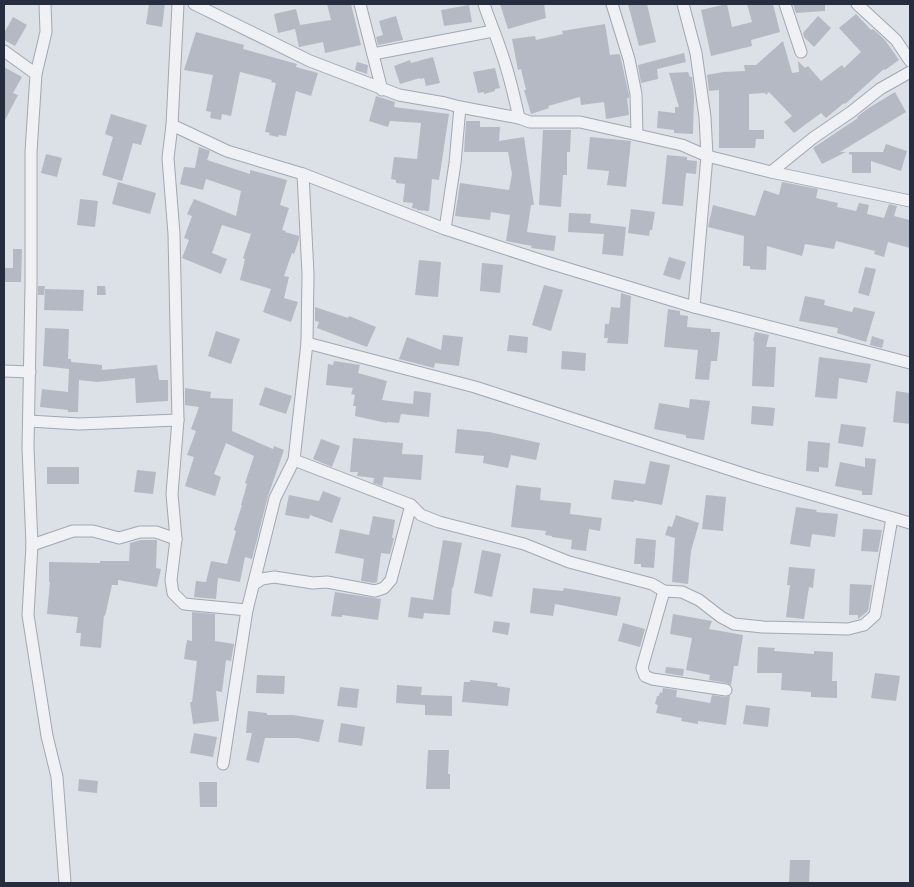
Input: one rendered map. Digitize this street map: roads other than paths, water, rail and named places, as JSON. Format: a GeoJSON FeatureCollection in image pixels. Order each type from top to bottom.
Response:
{"type":"FeatureCollection","features":[{"type":"Feature","properties":{"kind":"street"},"geometry":{"type":"LineString","coordinates":[[45,4],[46,32],[36,74],[31,152],[29,421],[32,545],[28,616],[47,736],[57,777],[65,883]]}},
{"type":"Feature","properties":{"kind":"street"},"geometry":{"type":"LineString","coordinates":[[178,4],[172,125],[168,158],[174,234],[178,420],[172,494],[176,538],[171,580],[173,593],[184,604],[247,610]]}},
{"type":"Feature","properties":{"kind":"street"},"geometry":{"type":"LineString","coordinates":[[194,4],[310,60],[382,90],[399,95],[530,122],[580,122],[638,134],[682,145],[708,156],[771,172],[910,201]]}},
{"type":"Feature","properties":{"kind":"street"},"geometry":{"type":"LineString","coordinates":[[360,4],[382,90]]}},
{"type":"Feature","properties":{"kind":"street"},"geometry":{"type":"LineString","coordinates":[[484,4],[492,31],[501,49],[513,89],[518,118]]}},
{"type":"Feature","properties":{"kind":"street"},"geometry":{"type":"LineString","coordinates":[[612,4],[629,59],[636,94],[638,134]]}},
{"type":"Feature","properties":{"kind":"street"},"geometry":{"type":"LineString","coordinates":[[683,4],[696,53],[705,117],[708,156],[694,307]]}},
{"type":"Feature","properties":{"kind":"street"},"geometry":{"type":"LineString","coordinates":[[785,4],[801,52]]}},
{"type":"Feature","properties":{"kind":"street"},"geometry":{"type":"LineString","coordinates":[[857,4],[896,40],[910,61]]}},
{"type":"Feature","properties":{"kind":"street"},"geometry":{"type":"LineString","coordinates":[[373,54],[492,31]]}},
{"type":"Feature","properties":{"kind":"street"},"geometry":{"type":"LineString","coordinates":[[4,51],[36,74]]}},
{"type":"Feature","properties":{"kind":"street"},"geometry":{"type":"LineString","coordinates":[[771,172],[812,138],[851,112],[880,89],[910,72]]}},
{"type":"Feature","properties":{"kind":"street"},"geometry":{"type":"LineString","coordinates":[[445,229],[455,163],[460,107]]}},
{"type":"Feature","properties":{"kind":"street"},"geometry":{"type":"LineString","coordinates":[[172,125],[227,152],[303,174],[445,229],[546,262],[694,307],[910,363]]}},
{"type":"Feature","properties":{"kind":"street"},"geometry":{"type":"LineString","coordinates":[[223,764],[247,610],[275,498],[294,460],[307,343],[308,274],[303,174]]}},
{"type":"Feature","properties":{"kind":"street"},"geometry":{"type":"LineString","coordinates":[[307,343],[475,386],[747,475],[910,523]]}},
{"type":"Feature","properties":{"kind":"street"},"geometry":{"type":"LineString","coordinates":[[4,371],[30,372]]}},
{"type":"Feature","properties":{"kind":"street"},"geometry":{"type":"LineString","coordinates":[[29,421],[79,424],[178,420]]}},
{"type":"Feature","properties":{"kind":"street"},"geometry":{"type":"LineString","coordinates":[[294,460],[411,505],[422,515],[440,522],[524,544],[569,562],[652,584],[664,591],[682,592],[699,600],[721,617],[734,624],[763,627],[848,630],[864,625],[874,616],[892,518]]}},
{"type":"Feature","properties":{"kind":"street"},"geometry":{"type":"LineString","coordinates":[[254,584],[262,579],[274,577],[313,583],[328,582],[375,591],[384,588],[391,580],[411,505]]}},
{"type":"Feature","properties":{"kind":"street"},"geometry":{"type":"LineString","coordinates":[[32,545],[73,531],[93,531],[119,538],[140,532],[156,532],[176,538]]}},
{"type":"Feature","properties":{"kind":"street"},"geometry":{"type":"LineString","coordinates":[[664,591],[642,668],[645,676],[726,690]]}}]}
